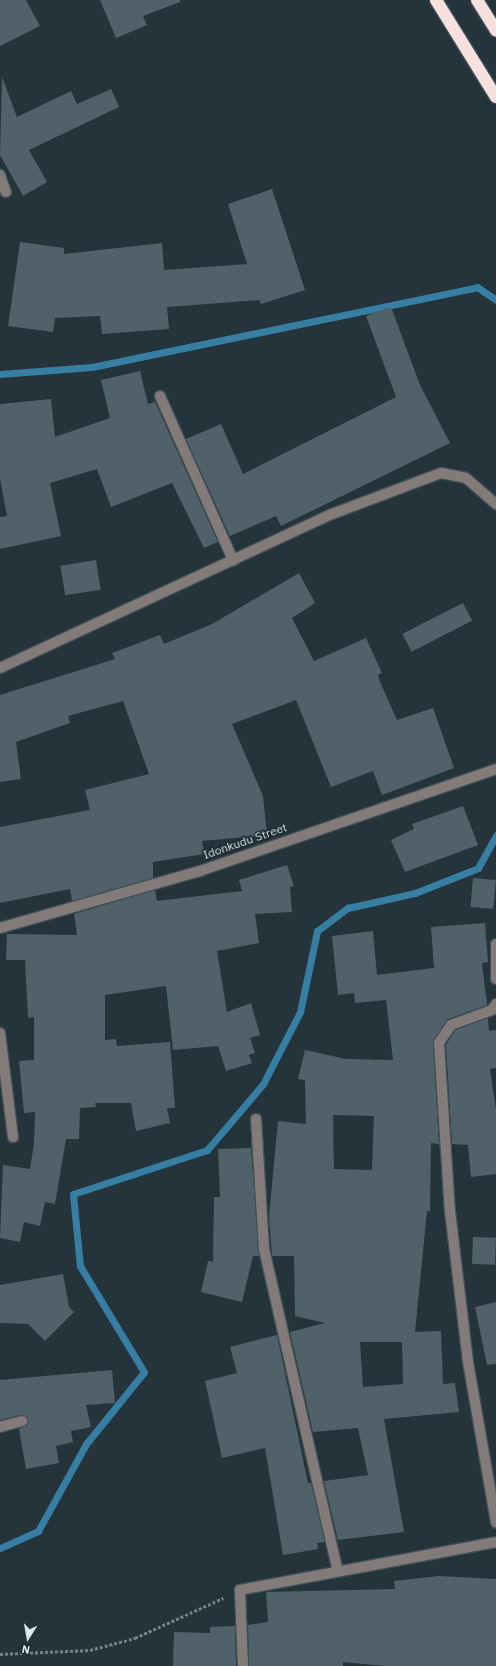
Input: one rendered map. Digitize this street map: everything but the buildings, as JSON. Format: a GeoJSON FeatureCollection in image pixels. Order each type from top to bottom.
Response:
{"type":"FeatureCollection","features":[{"type":"Feature","properties":{"kind":"highway"},"geometry":{"type":"LineString","coordinates":[[436,0],[496,97]]}},
{"type":"Feature","properties":{"kind":"highway"},"geometry":{"type":"LineString","coordinates":[[478,0],[496,30]]}},
{"type":"Feature","properties":{"kind":"street"},"geometry":{"type":"LineString","coordinates":[[0,175],[6,192]]}},
{"type":"Feature","properties":{"kind":"street"},"geometry":{"type":"LineString","coordinates":[[160,396],[233,560]]}},
{"type":"Feature","properties":{"kind":"street"},"geometry":{"type":"LineString","coordinates":[[0,668],[332,514],[440,472],[466,478],[496,504]]}},
{"type":"Feature","properties":{"kind":"street","name":"Idonkudu Street"},"geometry":{"type":"LineString","coordinates":[[0,928],[200,871],[496,769]]}},
{"type":"Feature","properties":{"kind":"street"},"geometry":{"type":"LineString","coordinates":[[496,944],[496,979]]}},
{"type":"Feature","properties":{"kind":"street"},"geometry":{"type":"LineString","coordinates":[[496,1004],[492,1010],[451,1025],[439,1043],[450,1212],[466,1346],[496,1524]]}},
{"type":"Feature","properties":{"kind":"street"},"geometry":{"type":"LineString","coordinates":[[0,1033],[12,1137]]}},
{"type":"Feature","properties":{"kind":"street"},"geometry":{"type":"LineString","coordinates":[[256,1119],[264,1249],[338,1571]]}},
{"type":"Feature","properties":{"kind":"street"},"geometry":{"type":"LineString","coordinates":[[0,1427],[22,1421]]}},
{"type":"Feature","properties":{"kind":"street"},"geometry":{"type":"LineString","coordinates":[[243,1666],[240,1590],[496,1542]]}},
{"type":"Feature","properties":{"kind":"path"},"geometry":{"type":"LineString","coordinates":[[0,1654],[90,1650],[135,1638],[240,1590]]}},
{"type":"Feature","properties":{"kind":"waterway"},"geometry":{"type":"LineString","coordinates":[[0,374],[92,367],[477,287],[496,300]]}},
{"type":"Feature","properties":{"kind":"waterway"},"geometry":{"type":"LineString","coordinates":[[0,1548],[38,1531],[86,1444],[144,1372],[80,1266],[73,1194],[207,1150],[263,1084],[300,1012],[317,931],[348,908],[415,893],[478,868],[496,835]]}}]}
